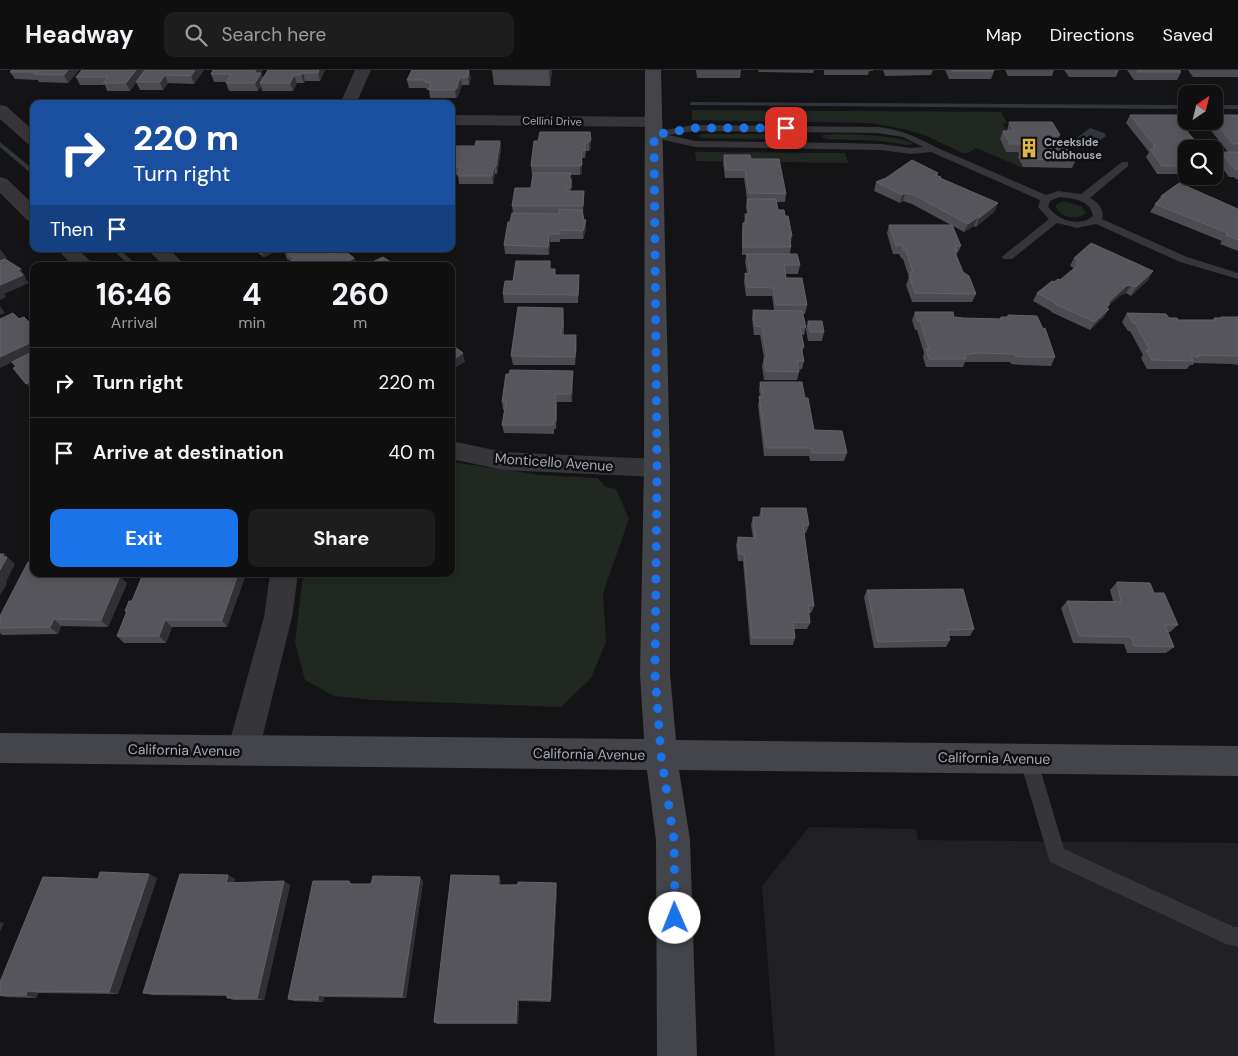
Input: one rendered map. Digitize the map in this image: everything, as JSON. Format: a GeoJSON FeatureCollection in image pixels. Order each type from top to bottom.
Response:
{"type":"FeatureCollection","features":[{"type":"Feature","properties":{"kind":"main road"},"geometry":{"type":"LineString","coordinates":[[653,70],[657,468],[655,674],[661,755],[674,840],[677,1056]]}},
{"type":"Feature","properties":{"kind":"main road","name":"California Avenue"},"geometry":{"type":"LineString","coordinates":[[0,748],[1238,761]]}},
{"type":"Feature","properties":{"kind":"street"},"geometry":{"type":"LineString","coordinates":[[350,100],[363,70]]}},
{"type":"Feature","properties":{"kind":"street"},"geometry":{"type":"LineString","coordinates":[[5,114],[30,117]]}},
{"type":"Feature","properties":{"kind":"street"},"geometry":{"type":"LineString","coordinates":[[5,114],[30,136]]}},
{"type":"Feature","properties":{"kind":"street","name":"Cellini Drive"},"geometry":{"type":"LineString","coordinates":[[455,120],[654,128]]}},
{"type":"Feature","properties":{"kind":"street"},"geometry":{"type":"LineString","coordinates":[[0,183],[30,212]]}},
{"type":"Feature","properties":{"kind":"street"},"geometry":{"type":"LineString","coordinates":[[70,252],[81,262]]}},
{"type":"Feature","properties":{"kind":"street"},"geometry":{"type":"LineString","coordinates":[[160,252],[172,262]]}},
{"type":"Feature","properties":{"kind":"street","name":"Monticello Avenue"},"geometry":{"type":"LineString","coordinates":[[455,451],[504,461],[657,468]]}},
{"type":"Feature","properties":{"kind":"street"},"geometry":{"type":"LineString","coordinates":[[243,751],[276,627],[284,577]]}},
{"type":"Feature","properties":{"kind":"lane"},"geometry":{"type":"LineString","coordinates":[[654,128],[804,128],[899,132],[920,140],[932,149],[1046,199]]}},
{"type":"Feature","properties":{"kind":"lane"},"geometry":{"type":"LineString","coordinates":[[654,128],[695,144],[881,147],[911,151],[932,149]]}},
{"type":"Feature","properties":{"kind":"lane"},"geometry":{"type":"LineString","coordinates":[[804,128],[808,146]]}},
{"type":"Feature","properties":{"kind":"lane"},"geometry":{"type":"LineString","coordinates":[[1082,198],[1125,164]]}},
{"type":"Feature","properties":{"kind":"lane"},"geometry":{"type":"LineString","coordinates":[[1095,220],[1098,217],[1096,207],[1082,198],[1066,194],[1050,196],[1042,206],[1045,211],[1056,219],[1073,224],[1082,224],[1095,220],[1168,252],[1224,273],[1238,276]]}},
{"type":"Feature","properties":{"kind":"lane"},"geometry":{"type":"LineString","coordinates":[[1008,257],[1056,219]]}},
{"type":"Feature","properties":{"kind":"lane"},"geometry":{"type":"LineString","coordinates":[[1028,758],[1057,855],[1238,938]]}},
{"type":"Feature","properties":{"kind":"shaded area"},"geometry":{"type":"Polygon","coordinates":[[[692,110],[1001,112],[1007,123],[1003,123],[1011,139],[1000,140],[1006,152],[1018,152],[1023,168],[976,148],[968,153],[962,153],[927,136],[872,123],[692,120],[692,110]]]}},
{"type":"Feature","properties":{"kind":"shaded area"},"geometry":{"type":"Polygon","coordinates":[[[1090,128],[1104,133],[1106,136],[1090,148],[1076,143],[1074,140],[1090,128]]]}},
{"type":"Feature","properties":{"kind":"shaded area"},"geometry":{"type":"Polygon","coordinates":[[[702,134],[785,134],[790,136],[786,139],[703,138],[699,136],[702,134]]]}},
{"type":"Feature","properties":{"kind":"shaded area"},"geometry":{"type":"Polygon","coordinates":[[[842,134],[885,137],[913,144],[827,139],[822,137],[823,135],[842,134]]]}},
{"type":"Feature","properties":{"kind":"shaded area"},"geometry":{"type":"Polygon","coordinates":[[[695,152],[845,153],[848,163],[696,161],[695,152]]]}},
{"type":"Feature","properties":{"kind":"shaded area"},"geometry":{"type":"Polygon","coordinates":[[[1063,201],[1081,206],[1086,213],[1074,218],[1065,216],[1056,207],[1056,205],[1063,201]]]}},
{"type":"Feature","properties":{"kind":"shaded area"},"geometry":{"type":"Polygon","coordinates":[[[455,463],[540,475],[597,478],[606,487],[616,489],[629,519],[603,593],[606,642],[591,678],[561,707],[374,700],[334,696],[305,680],[295,643],[303,577],[455,577],[455,463]]]}},
{"type":"Feature","properties":{"kind":"shaded area"},"geometry":{"type":"Polygon","coordinates":[[[809,827],[916,829],[918,840],[1238,843],[1238,1056],[775,1056],[762,886],[809,827]]]}},
{"type":"Feature","properties":{"kind":"building"},"geometry":{"type":"Polygon","coordinates":[[[12,70],[68,70],[64,75],[10,72],[12,70]]]}},
{"type":"Feature","properties":{"kind":"building"},"geometry":{"type":"Polygon","coordinates":[[[82,70],[136,70],[126,83],[103,83],[108,77],[76,77],[82,70]]]}},
{"type":"Feature","properties":{"kind":"building"},"geometry":{"type":"Polygon","coordinates":[[[145,70],[195,70],[191,76],[165,75],[160,82],[136,82],[145,70]]]}},
{"type":"Feature","properties":{"kind":"building"},"geometry":{"type":"Polygon","coordinates":[[[213,70],[256,70],[255,73],[261,73],[255,83],[226,83],[231,74],[211,74],[213,70]]]}},
{"type":"Feature","properties":{"kind":"building"},"geometry":{"type":"Polygon","coordinates":[[[268,70],[319,70],[318,73],[294,75],[290,83],[260,83],[268,70]]]}},
{"type":"Feature","properties":{"kind":"building"},"geometry":{"type":"Polygon","coordinates":[[[412,70],[469,70],[468,77],[460,77],[455,90],[429,90],[431,83],[425,82],[426,80],[407,80],[412,70]]]}},
{"type":"Feature","properties":{"kind":"building"},"geometry":{"type":"Polygon","coordinates":[[[994,70],[994,71],[952,71],[994,70]]]}},
{"type":"Feature","properties":{"kind":"building"},"geometry":{"type":"Polygon","coordinates":[[[1137,70],[1179,70],[1181,72],[1138,72],[1137,70]]]}},
{"type":"Feature","properties":{"kind":"building"},"geometry":{"type":"Polygon","coordinates":[[[1130,115],[1178,115],[1178,130],[1186,130],[1194,140],[1178,140],[1178,166],[1162,166],[1150,149],[1155,149],[1153,146],[1155,146],[1130,115]]]}},
{"type":"Feature","properties":{"kind":"building"},"geometry":{"type":"Polygon","coordinates":[[[1223,115],[1238,115],[1238,144],[1233,144],[1222,130],[1223,115]]]}},
{"type":"Feature","properties":{"kind":"building","name":"Creekside Clubhouse"},"geometry":{"type":"Polygon","coordinates":[[[1009,122],[1052,122],[1060,135],[1055,135],[1063,149],[1070,150],[1076,160],[1027,159],[1021,149],[1024,149],[1021,144],[1010,144],[1003,131],[1014,131],[1009,122]]]}},
{"type":"Feature","properties":{"kind":"building"},"geometry":{"type":"Polygon","coordinates":[[[540,132],[590,132],[591,140],[585,143],[585,150],[581,150],[582,165],[531,166],[534,141],[538,141],[540,132]]]}},
{"type":"Feature","properties":{"kind":"building"},"geometry":{"type":"Polygon","coordinates":[[[476,141],[500,141],[496,166],[494,166],[492,176],[458,176],[460,167],[455,167],[455,146],[475,146],[476,141]]]}},
{"type":"Feature","properties":{"kind":"building"},"geometry":{"type":"Polygon","coordinates":[[[1223,152],[1238,152],[1238,169],[1234,169],[1223,152]]]}},
{"type":"Feature","properties":{"kind":"building"},"geometry":{"type":"Polygon","coordinates":[[[724,155],[750,155],[751,159],[779,159],[786,194],[749,193],[745,170],[726,170],[724,155]]]}},
{"type":"Feature","properties":{"kind":"building"},"geometry":{"type":"Polygon","coordinates":[[[912,160],[938,173],[935,175],[940,178],[998,203],[968,224],[914,195],[905,193],[902,195],[876,182],[886,178],[912,160]]]}},
{"type":"Feature","properties":{"kind":"building"},"geometry":{"type":"Polygon","coordinates":[[[533,173],[571,173],[569,179],[571,179],[571,188],[566,188],[566,191],[584,191],[583,206],[512,206],[515,188],[531,188],[533,173]]]}},
{"type":"Feature","properties":{"kind":"building"},"geometry":{"type":"Polygon","coordinates":[[[1178,184],[1238,209],[1238,240],[1226,235],[1228,233],[1155,204],[1163,197],[1161,196],[1178,184]]]}},
{"type":"Feature","properties":{"kind":"building"},"geometry":{"type":"Polygon","coordinates":[[[747,199],[776,199],[778,210],[784,210],[785,216],[788,216],[792,236],[789,235],[791,247],[743,247],[743,223],[747,223],[745,214],[749,214],[747,199]]]}},
{"type":"Feature","properties":{"kind":"building"},"geometry":{"type":"Polygon","coordinates":[[[559,209],[582,210],[584,220],[586,220],[583,231],[560,230],[560,234],[549,234],[548,247],[504,245],[508,222],[510,222],[512,213],[559,214],[559,209]]]}},
{"type":"Feature","properties":{"kind":"building"},"geometry":{"type":"Polygon","coordinates":[[[889,225],[952,225],[961,246],[955,246],[957,251],[954,250],[963,272],[969,276],[976,294],[915,293],[909,276],[912,276],[910,272],[913,272],[906,250],[903,250],[902,245],[896,245],[889,225]]]}},
{"type":"Feature","properties":{"kind":"building"},"geometry":{"type":"Polygon","coordinates":[[[1091,243],[1153,271],[1136,287],[1126,286],[1108,303],[1110,304],[1106,308],[1109,309],[1095,322],[1055,304],[1037,293],[1052,281],[1060,280],[1078,265],[1076,263],[1079,260],[1074,258],[1091,243]]]}},
{"type":"Feature","properties":{"kind":"building"},"geometry":{"type":"Polygon","coordinates":[[[286,252],[330,252],[333,254],[346,252],[354,258],[346,262],[289,262],[295,259],[286,252]]]}},
{"type":"Feature","properties":{"kind":"building"},"geometry":{"type":"Polygon","coordinates":[[[747,254],[797,254],[800,265],[784,265],[786,278],[802,278],[807,305],[776,305],[773,288],[747,287],[745,273],[750,274],[747,254]]]}},
{"type":"Feature","properties":{"kind":"building"},"geometry":{"type":"Polygon","coordinates":[[[383,257],[391,262],[372,262],[383,257]]]}},
{"type":"Feature","properties":{"kind":"building"},"geometry":{"type":"Polygon","coordinates":[[[5,259],[21,269],[18,270],[23,275],[0,285],[0,261],[5,259]]]}},
{"type":"Feature","properties":{"kind":"building"},"geometry":{"type":"Polygon","coordinates":[[[516,261],[550,261],[550,269],[555,269],[555,275],[579,275],[578,295],[503,294],[505,281],[513,281],[516,261]]]}},
{"type":"Feature","properties":{"kind":"building"},"geometry":{"type":"Polygon","coordinates":[[[518,307],[563,308],[561,335],[576,335],[575,357],[511,356],[518,307]]]}},
{"type":"Feature","properties":{"kind":"building"},"geometry":{"type":"Polygon","coordinates":[[[753,310],[802,311],[806,327],[800,327],[804,347],[801,347],[804,361],[797,361],[799,372],[766,371],[764,358],[767,358],[762,327],[755,326],[753,310]]]}},
{"type":"Feature","properties":{"kind":"building"},"geometry":{"type":"Polygon","coordinates":[[[915,312],[953,312],[954,317],[963,318],[1001,319],[1001,317],[1008,317],[1008,315],[1037,316],[1043,329],[1045,328],[1055,357],[975,353],[965,355],[966,359],[929,359],[926,349],[929,349],[915,312]]]}},
{"type":"Feature","properties":{"kind":"building"},"geometry":{"type":"Polygon","coordinates":[[[13,313],[19,319],[24,317],[30,321],[30,343],[0,357],[0,319],[13,313]]]}},
{"type":"Feature","properties":{"kind":"building"},"geometry":{"type":"Polygon","coordinates":[[[1127,313],[1166,314],[1169,318],[1177,318],[1178,320],[1215,320],[1214,318],[1238,317],[1238,356],[1198,355],[1199,357],[1191,356],[1193,361],[1152,360],[1146,350],[1150,350],[1135,323],[1133,323],[1127,313]]]}},
{"type":"Feature","properties":{"kind":"building"},"geometry":{"type":"Polygon","coordinates":[[[808,321],[822,321],[824,332],[810,332],[808,321]]]}},
{"type":"Feature","properties":{"kind":"building"},"geometry":{"type":"Polygon","coordinates":[[[455,347],[463,353],[455,358],[455,347]]]}},
{"type":"Feature","properties":{"kind":"building"},"geometry":{"type":"Polygon","coordinates":[[[30,353],[30,382],[26,384],[13,368],[16,367],[12,362],[30,353]]]}},
{"type":"Feature","properties":{"kind":"building"},"geometry":{"type":"Polygon","coordinates":[[[510,370],[573,371],[571,394],[556,394],[556,421],[554,420],[553,425],[502,425],[506,402],[502,402],[506,374],[509,374],[510,370]]]}},
{"type":"Feature","properties":{"kind":"building"},"geometry":{"type":"Polygon","coordinates":[[[760,382],[802,382],[805,398],[808,398],[814,430],[842,431],[847,453],[812,453],[811,448],[766,448],[759,396],[763,397],[760,382]]]}},
{"type":"Feature","properties":{"kind":"building"},"geometry":{"type":"Polygon","coordinates":[[[761,508],[806,508],[809,525],[803,525],[814,606],[808,605],[810,623],[793,622],[795,638],[752,638],[744,554],[739,554],[738,537],[755,538],[753,517],[762,517],[761,508]]]}},
{"type":"Feature","properties":{"kind":"building"},"geometry":{"type":"Polygon","coordinates":[[[0,554],[4,554],[2,557],[7,557],[0,570],[0,554]]]}},
{"type":"Feature","properties":{"kind":"building"},"geometry":{"type":"Polygon","coordinates":[[[28,562],[30,562],[30,577],[120,577],[101,620],[54,619],[50,627],[0,628],[0,616],[28,562]]]}},
{"type":"Feature","properties":{"kind":"building"},"geometry":{"type":"Polygon","coordinates":[[[142,577],[237,577],[222,620],[165,620],[159,636],[117,636],[129,601],[132,601],[142,577]]]}},
{"type":"Feature","properties":{"kind":"building"},"geometry":{"type":"Polygon","coordinates":[[[1117,582],[1150,583],[1154,593],[1164,593],[1178,625],[1165,625],[1174,647],[1134,646],[1131,637],[1079,636],[1067,601],[1121,602],[1117,582]]]}},
{"type":"Feature","properties":{"kind":"building"},"geometry":{"type":"Polygon","coordinates":[[[963,589],[974,629],[947,630],[950,640],[878,642],[867,590],[963,589]]]}},
{"type":"Feature","properties":{"kind":"building"},"geometry":{"type":"Polygon","coordinates":[[[100,872],[149,874],[109,992],[27,991],[26,995],[0,995],[0,982],[43,877],[98,879],[100,872]]]}},
{"type":"Feature","properties":{"kind":"building"},"geometry":{"type":"Polygon","coordinates":[[[180,874],[228,875],[226,883],[284,881],[257,998],[227,998],[227,994],[143,993],[180,874]]]}},
{"type":"Feature","properties":{"kind":"building"},"geometry":{"type":"Polygon","coordinates":[[[451,875],[499,876],[498,885],[518,885],[518,882],[556,883],[550,1000],[517,999],[516,1022],[434,1022],[451,875]]]}},
{"type":"Feature","properties":{"kind":"building"},"geometry":{"type":"Polygon","coordinates":[[[373,876],[420,877],[402,996],[318,995],[318,1000],[288,999],[313,881],[349,881],[349,884],[371,884],[373,876]]]}},
{"type":"Feature","properties":{"kind":"waterway"},"geometry":{"type":"LineString","coordinates":[[692,104],[1178,107]]}},
{"type":"Feature","properties":{"kind":"waterway"},"geometry":{"type":"LineString","coordinates":[[1223,107],[1238,107]]}},
{"type":"Feature","properties":{"kind":"waterway"},"geometry":{"type":"LineString","coordinates":[[0,144],[30,170]]}},
{"type":"Feature","properties":{"kind":"waterway"},"geometry":{"type":"LineString","coordinates":[[118,252],[130,262]]}},
{"type":"Feature","properties":{"kind":"place","name":"Creekside Clubhouse"},"geometry":{"type":"Point","coordinates":[1029,148]}},
{"type":"Feature","properties":{"kind":"route"},"geometry":{"type":"LineString","coordinates":[[675,918],[674,840],[661,755],[655,674],[657,468],[654,135],[694,128],[786,128]]}}]}
